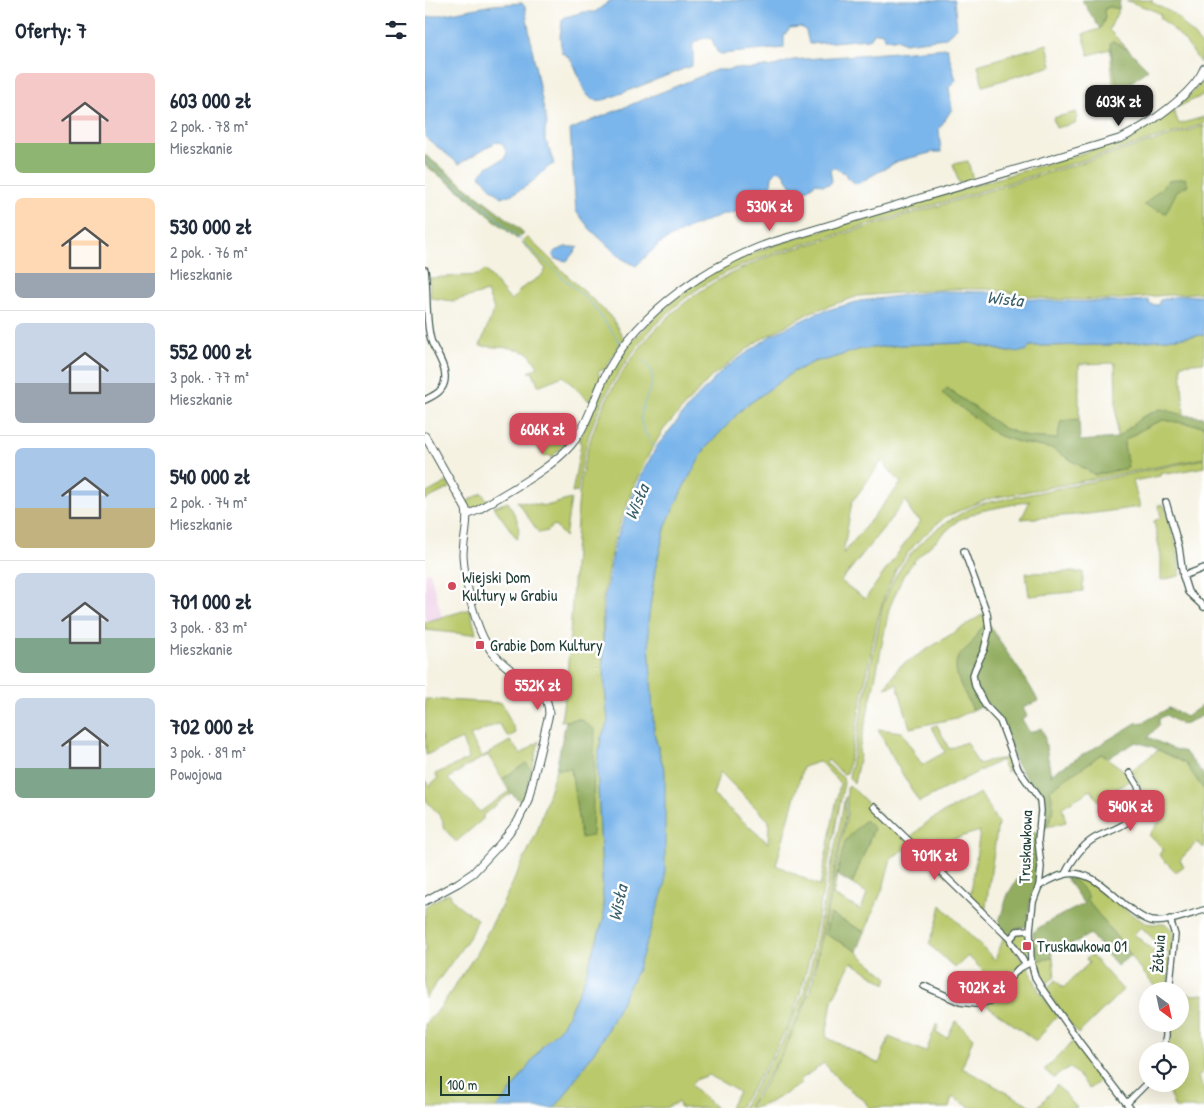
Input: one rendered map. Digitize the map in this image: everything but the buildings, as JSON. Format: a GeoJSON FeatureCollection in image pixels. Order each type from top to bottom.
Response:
{"type":"FeatureCollection","features":[{"type":"Feature","properties":{"kind":"street"},"geometry":{"type":"LineString","coordinates":[[467,515],[551,463],[566,450],[583,425],[602,382],[621,348],[667,302],[706,273],[738,256],[779,240],[1122,138],[1145,126],[1165,110],[1193,85],[1204,68]]}},
{"type":"Feature","properties":{"kind":"street"},"geometry":{"type":"LineString","coordinates":[[425,270],[430,336],[444,370],[445,379],[443,387],[439,392],[425,400]]}},
{"type":"Feature","properties":{"kind":"street"},"geometry":{"type":"LineString","coordinates":[[425,436],[455,488],[467,515],[464,564],[475,615],[482,635],[489,649],[501,661],[542,691],[548,704],[549,717],[527,800],[518,821],[505,839],[476,870],[458,883],[425,901]]}},
{"type":"Feature","properties":{"kind":"street"},"geometry":{"type":"LineString","coordinates":[[1166,502],[1179,547],[1183,576],[1188,592],[1204,607]]}},
{"type":"Feature","properties":{"kind":"street","name":"Truskawkowa"},"geometry":{"type":"LineString","coordinates":[[963,551],[987,613],[989,630],[973,680],[985,705],[1000,721],[1017,769],[1040,800],[1039,840],[1041,868],[1039,886],[1033,902],[1028,963],[1041,988],[1128,1106]]}},
{"type":"Feature","properties":{"kind":"street"},"geometry":{"type":"LineString","coordinates":[[1183,576],[1204,568]]}},
{"type":"Feature","properties":{"kind":"street"},"geometry":{"type":"LineString","coordinates":[[1065,874],[1076,855],[1082,849],[1095,838],[1123,826],[1136,813],[1142,800],[1138,786],[1130,773]]}},
{"type":"Feature","properties":{"kind":"street"},"geometry":{"type":"LineString","coordinates":[[874,808],[1010,939],[1012,945],[1028,963],[1018,969],[990,1001],[975,1004],[959,1002],[924,986]]}},
{"type":"Feature","properties":{"kind":"street"},"geometry":{"type":"LineString","coordinates":[[1039,886],[1065,874],[1084,874],[1104,887],[1133,911],[1149,921],[1155,922],[1204,910]]}},
{"type":"Feature","properties":{"kind":"street","name":"Żółwia"},"geometry":{"type":"LineString","coordinates":[[1170,919],[1175,935],[1170,982]]}},
{"type":"Feature","properties":{"kind":"street"},"geometry":{"type":"LineString","coordinates":[[1010,939],[1017,931],[1030,930]]}},
{"type":"Feature","properties":{"kind":"street"},"geometry":{"type":"LineString","coordinates":[[1128,1106],[1140,1092]]}},
{"type":"Feature","properties":{"kind":"shaded area"},"geometry":{"type":"Polygon","coordinates":[[[430,572],[442,617],[425,622],[425,573],[430,572]]]}},
{"type":"Feature","properties":{"kind":"green space"},"geometry":{"type":"Polygon","coordinates":[[[1082,0],[1120,0],[1119,9],[1110,7],[1104,9],[1105,18],[1100,29],[1082,0]]]}},
{"type":"Feature","properties":{"kind":"green space"},"geometry":{"type":"Polygon","coordinates":[[[1125,0],[1153,0],[1151,2],[1174,14],[1202,45],[1200,63],[1182,39],[1160,18],[1161,15],[1125,0]]]}},
{"type":"Feature","properties":{"kind":"green space"},"geometry":{"type":"Polygon","coordinates":[[[1110,7],[1119,9],[1109,30],[1129,50],[1113,41],[1118,93],[1114,93],[1110,49],[1089,55],[1083,34],[1100,29],[1105,18],[1103,10],[1110,7]]]}},
{"type":"Feature","properties":{"kind":"green space"},"geometry":{"type":"Polygon","coordinates":[[[1113,41],[1129,50],[1148,69],[1118,93],[1110,43],[1113,41]]]}},
{"type":"Feature","properties":{"kind":"green space"},"geometry":{"type":"Polygon","coordinates":[[[1047,44],[1052,66],[983,86],[978,65],[1047,44]]]}},
{"type":"Feature","properties":{"kind":"green space"},"geometry":{"type":"Polygon","coordinates":[[[1204,80],[1204,95],[1173,109],[1179,124],[1204,117],[1204,124],[771,254],[740,266],[712,280],[692,293],[655,326],[639,344],[611,385],[600,407],[586,444],[577,492],[572,493],[581,444],[579,441],[611,371],[636,336],[648,323],[703,278],[734,261],[787,241],[1123,141],[1144,130],[1166,114],[1204,80]]]}},
{"type":"Feature","properties":{"kind":"green space"},"geometry":{"type":"Polygon","coordinates":[[[1076,112],[1076,123],[1056,128],[1053,118],[1076,112]]]}},
{"type":"Feature","properties":{"kind":"green space"},"geometry":{"type":"Polygon","coordinates":[[[1204,126],[1204,292],[1108,300],[1048,299],[987,289],[947,289],[859,296],[811,312],[758,341],[711,377],[664,429],[635,483],[613,543],[602,603],[603,666],[608,722],[601,738],[597,765],[604,918],[583,983],[563,1025],[543,1045],[506,1098],[496,1108],[425,1108],[425,1024],[440,1008],[476,954],[502,905],[537,832],[556,769],[571,769],[581,838],[580,719],[561,721],[569,653],[581,479],[597,420],[610,393],[644,343],[665,320],[688,300],[713,283],[768,257],[1204,126]]]}},
{"type":"Feature","properties":{"kind":"green space"},"geometry":{"type":"Polygon","coordinates":[[[425,155],[524,233],[517,239],[460,191],[425,165],[425,155]]]}},
{"type":"Feature","properties":{"kind":"green space"},"geometry":{"type":"Polygon","coordinates":[[[968,161],[973,180],[959,183],[953,164],[968,161]]]}},
{"type":"Feature","properties":{"kind":"green space"},"geometry":{"type":"Polygon","coordinates":[[[1185,178],[1188,185],[1177,191],[1166,213],[1144,205],[1168,181],[1185,178]]]}},
{"type":"Feature","properties":{"kind":"green space"},"geometry":{"type":"Polygon","coordinates":[[[527,237],[612,318],[624,339],[605,370],[600,370],[598,373],[601,377],[589,401],[563,376],[538,386],[533,372],[529,372],[538,367],[529,353],[511,348],[480,346],[494,309],[487,292],[453,301],[431,298],[429,278],[478,275],[485,270],[511,301],[522,288],[541,276],[546,269],[522,242],[527,237]]]}},
{"type":"Feature","properties":{"kind":"green space"},"geometry":{"type":"Polygon","coordinates":[[[1204,335],[1204,362],[1181,364],[1184,415],[1160,409],[1142,417],[1117,438],[1115,363],[1079,364],[1079,419],[1061,421],[1057,439],[1028,437],[1003,428],[947,388],[942,393],[997,435],[1022,443],[1053,449],[1095,475],[1128,468],[1124,445],[1125,440],[1146,427],[1163,420],[1204,426],[1204,458],[982,501],[945,517],[920,539],[907,554],[896,570],[885,594],[877,622],[847,773],[843,774],[828,760],[825,762],[843,778],[844,783],[815,934],[801,989],[792,1016],[780,1040],[739,1108],[729,1108],[739,1092],[709,1075],[697,1079],[691,1085],[716,1108],[681,1108],[678,1102],[665,1108],[554,1108],[602,1040],[638,969],[665,773],[654,733],[648,623],[655,570],[666,525],[683,488],[705,449],[742,409],[793,372],[816,361],[826,360],[861,349],[901,345],[970,343],[1008,352],[1030,346],[1109,345],[1204,335]],[[882,461],[852,502],[843,554],[901,483],[882,461]],[[906,500],[841,581],[865,599],[921,521],[912,514],[906,500]],[[818,762],[803,767],[776,865],[820,886],[840,783],[821,763],[818,762]],[[720,772],[713,795],[768,843],[769,821],[720,772]]]}},
{"type":"Feature","properties":{"kind":"green space"},"geometry":{"type":"Polygon","coordinates":[[[947,388],[1003,428],[1028,437],[1057,439],[1061,421],[1079,419],[1080,441],[1117,438],[1142,417],[1161,409],[1184,415],[1204,417],[1204,426],[1163,420],[1146,427],[1125,440],[1124,445],[1128,468],[1095,475],[1053,449],[1022,443],[997,435],[942,393],[947,388]]]}},
{"type":"Feature","properties":{"kind":"green space"},"geometry":{"type":"Polygon","coordinates":[[[563,425],[572,436],[551,458],[549,455],[544,457],[536,444],[563,425]]]}},
{"type":"Feature","properties":{"kind":"green space"},"geometry":{"type":"Polygon","coordinates":[[[1204,459],[1204,467],[1167,474],[1166,472],[1160,473],[1160,476],[1133,481],[1140,507],[1088,514],[1021,519],[1030,501],[980,511],[956,522],[915,560],[903,576],[889,609],[859,750],[860,755],[854,784],[849,777],[882,608],[898,572],[919,544],[947,522],[980,504],[1204,459]]]}},
{"type":"Feature","properties":{"kind":"green space"},"geometry":{"type":"Polygon","coordinates":[[[447,482],[450,488],[425,500],[425,494],[447,482]]]}},
{"type":"Feature","properties":{"kind":"green space"},"geometry":{"type":"Polygon","coordinates":[[[482,493],[487,500],[476,508],[469,508],[466,502],[482,493]]]}},
{"type":"Feature","properties":{"kind":"green space"},"geometry":{"type":"Polygon","coordinates":[[[571,499],[565,537],[554,525],[547,531],[539,533],[517,501],[546,506],[571,499]]]}},
{"type":"Feature","properties":{"kind":"green space"},"geometry":{"type":"Polygon","coordinates":[[[508,502],[518,524],[517,539],[494,507],[508,502]]]}},
{"type":"Feature","properties":{"kind":"green space"},"geometry":{"type":"Polygon","coordinates":[[[1158,505],[1164,505],[1177,547],[1180,573],[1179,576],[1161,580],[1161,557],[1154,521],[1161,517],[1158,505]]]}},
{"type":"Feature","properties":{"kind":"green space"},"geometry":{"type":"Polygon","coordinates":[[[1083,572],[1083,591],[1029,596],[1026,573],[1083,572]]]}},
{"type":"Feature","properties":{"kind":"green space"},"geometry":{"type":"Polygon","coordinates":[[[470,609],[476,633],[464,634],[425,630],[425,622],[470,609]]]}},
{"type":"Feature","properties":{"kind":"green space"},"geometry":{"type":"Polygon","coordinates":[[[985,613],[987,624],[971,645],[959,656],[957,670],[958,678],[973,710],[956,718],[910,728],[897,684],[885,688],[899,667],[985,613]]]}},
{"type":"Feature","properties":{"kind":"green space"},"geometry":{"type":"Polygon","coordinates":[[[987,624],[993,629],[1038,701],[1023,708],[1027,716],[1022,719],[1030,733],[1041,728],[1044,734],[1051,776],[1051,774],[1136,723],[1144,722],[1169,708],[1186,717],[1204,704],[1204,715],[1182,725],[1166,715],[1159,719],[1159,725],[1148,737],[1171,748],[1185,752],[1204,775],[1204,790],[1185,763],[1153,747],[1136,742],[1108,758],[1101,754],[1050,790],[1053,801],[1051,818],[1041,832],[1041,799],[1016,763],[1009,742],[987,703],[973,710],[956,670],[958,657],[987,624]]]}},
{"type":"Feature","properties":{"kind":"green space"},"geometry":{"type":"Polygon","coordinates":[[[425,699],[502,703],[516,733],[508,737],[500,725],[497,724],[470,736],[482,757],[510,741],[521,754],[539,741],[532,770],[502,779],[488,755],[448,779],[480,812],[509,791],[512,792],[483,815],[483,819],[456,842],[443,827],[440,816],[426,800],[425,780],[429,786],[438,778],[435,774],[469,759],[462,739],[426,755],[425,699]]]}},
{"type":"Feature","properties":{"kind":"green space"},"geometry":{"type":"Polygon","coordinates":[[[580,719],[595,730],[592,836],[581,838],[571,769],[556,769],[566,721],[580,719]]]}},
{"type":"Feature","properties":{"kind":"green space"},"geometry":{"type":"Polygon","coordinates":[[[937,725],[949,749],[966,742],[979,765],[987,761],[1009,758],[1013,767],[1007,772],[1001,760],[919,802],[878,729],[902,732],[922,765],[945,752],[932,727],[937,725]]]}},
{"type":"Feature","properties":{"kind":"green space"},"geometry":{"type":"Polygon","coordinates":[[[1158,750],[1185,763],[1204,790],[1204,848],[1197,842],[1180,860],[1184,866],[1176,872],[1159,855],[1163,849],[1149,835],[1162,818],[1145,803],[1139,783],[1131,771],[1158,750]]]}},
{"type":"Feature","properties":{"kind":"green space"},"geometry":{"type":"Polygon","coordinates":[[[1101,754],[1128,773],[1132,779],[1098,801],[1091,790],[1062,807],[1066,822],[1047,827],[1052,809],[1049,790],[1101,754]]]}},
{"type":"Feature","properties":{"kind":"green space"},"geometry":{"type":"Polygon","coordinates":[[[526,763],[532,770],[522,803],[509,791],[502,779],[526,763]]]}},
{"type":"Feature","properties":{"kind":"green space"},"geometry":{"type":"Polygon","coordinates":[[[849,785],[912,845],[891,858],[884,885],[865,932],[830,914],[825,934],[857,951],[888,978],[886,984],[851,962],[832,1001],[826,1037],[879,1064],[889,1037],[926,1052],[936,1025],[939,1025],[936,1033],[947,1038],[956,1021],[973,1038],[962,1068],[1035,1108],[972,1108],[952,1097],[949,1108],[869,1108],[864,1100],[842,1084],[824,1063],[800,1080],[801,1084],[783,1095],[769,1103],[749,1108],[785,1049],[812,985],[847,814],[847,788],[849,785]],[[874,828],[837,875],[833,895],[861,910],[867,893],[852,884],[874,828]]]}},
{"type":"Feature","properties":{"kind":"green space"},"geometry":{"type":"Polygon","coordinates":[[[980,793],[998,823],[985,913],[970,899],[980,831],[950,840],[947,877],[908,839],[930,820],[980,793]]]}},
{"type":"Feature","properties":{"kind":"green space"},"geometry":{"type":"Polygon","coordinates":[[[845,797],[845,816],[816,960],[805,1001],[783,1052],[747,1108],[742,1108],[782,1043],[804,991],[813,956],[845,797]]]}},
{"type":"Feature","properties":{"kind":"green space"},"geometry":{"type":"Polygon","coordinates":[[[865,820],[874,828],[852,884],[837,875],[845,841],[865,820]]]}},
{"type":"Feature","properties":{"kind":"green space"},"geometry":{"type":"Polygon","coordinates":[[[1026,830],[1037,832],[1039,877],[1030,903],[1027,926],[1016,929],[1009,936],[998,925],[1008,894],[1019,876],[1024,863],[1027,847],[1026,830]]]}},
{"type":"Feature","properties":{"kind":"green space"},"geometry":{"type":"Polygon","coordinates":[[[1065,877],[1076,882],[1081,887],[1089,897],[1086,899],[1131,955],[1117,966],[1090,934],[1063,949],[1060,946],[1051,951],[1053,958],[1034,961],[1033,932],[1051,920],[1084,904],[1065,877]]]}},
{"type":"Feature","properties":{"kind":"green space"},"geometry":{"type":"Polygon","coordinates":[[[1082,877],[1101,888],[1130,913],[1145,923],[1166,924],[1174,932],[1168,982],[1151,982],[1086,899],[1088,897],[1071,878],[1082,877]],[[1141,927],[1134,934],[1165,961],[1169,954],[1141,927]]]}},
{"type":"Feature","properties":{"kind":"green space"},"geometry":{"type":"Polygon","coordinates":[[[449,893],[455,903],[477,919],[469,938],[425,999],[425,906],[449,893]]]}},
{"type":"Feature","properties":{"kind":"green space"},"geometry":{"type":"Polygon","coordinates":[[[941,905],[995,960],[1004,937],[1008,939],[1023,962],[1007,978],[990,978],[968,956],[955,968],[929,944],[941,905]]]}},
{"type":"Feature","properties":{"kind":"green space"},"geometry":{"type":"Polygon","coordinates":[[[830,914],[865,932],[857,951],[825,934],[830,914]]]}},
{"type":"Feature","properties":{"kind":"green space"},"geometry":{"type":"Polygon","coordinates":[[[1024,932],[1028,936],[1028,945],[1024,947],[1028,949],[1028,958],[1016,946],[1013,939],[1016,934],[1024,932]]]}},
{"type":"Feature","properties":{"kind":"green space"},"geometry":{"type":"Polygon","coordinates":[[[1091,955],[1123,990],[1078,1034],[1045,989],[1056,980],[1063,988],[1089,963],[1086,959],[1091,955]]]}},
{"type":"Feature","properties":{"kind":"green space"},"geometry":{"type":"Polygon","coordinates":[[[1053,958],[1055,977],[1043,986],[1037,975],[1034,961],[1053,958]]]}},
{"type":"Feature","properties":{"kind":"green space"},"geometry":{"type":"Polygon","coordinates":[[[1028,966],[1039,991],[1057,1016],[1036,1041],[985,1004],[1022,967],[1028,966]]]}},
{"type":"Feature","properties":{"kind":"green space"},"geometry":{"type":"Polygon","coordinates":[[[990,978],[1007,978],[989,999],[983,1000],[990,978]]]}},
{"type":"Feature","properties":{"kind":"green space"},"geometry":{"type":"Polygon","coordinates":[[[1189,994],[1204,994],[1204,1071],[1198,1077],[1204,1089],[1204,1108],[1175,1108],[1168,1092],[1189,1092],[1189,1042],[1168,1042],[1169,1032],[1189,1032],[1189,994]]]}},
{"type":"Feature","properties":{"kind":"green space"},"geometry":{"type":"Polygon","coordinates":[[[1076,1039],[1103,1079],[1089,1089],[1069,1067],[1054,1078],[1044,1070],[1076,1039]]]}},
{"type":"Feature","properties":{"kind":"green space"},"geometry":{"type":"Polygon","coordinates":[[[1057,1085],[1077,1108],[1037,1108],[1057,1085]]]}},
{"type":"Feature","properties":{"kind":"water"},"geometry":{"type":"Polygon","coordinates":[[[611,0],[954,0],[957,27],[945,38],[904,43],[897,39],[886,39],[881,32],[874,33],[868,39],[809,44],[806,31],[801,27],[790,28],[784,36],[784,48],[721,54],[717,52],[712,39],[702,39],[693,44],[691,66],[607,99],[597,100],[590,97],[585,91],[574,65],[562,53],[560,37],[562,21],[565,17],[584,12],[595,12],[611,0]]]}},
{"type":"Feature","properties":{"kind":"water"},"geometry":{"type":"Polygon","coordinates":[[[522,3],[525,7],[547,124],[545,141],[554,164],[523,188],[501,197],[480,175],[487,167],[504,159],[507,153],[502,143],[496,142],[459,164],[425,137],[425,18],[493,5],[522,3]]]}},
{"type":"Feature","properties":{"kind":"water"},"geometry":{"type":"Polygon","coordinates":[[[947,48],[956,80],[949,87],[952,109],[939,129],[941,152],[898,161],[857,184],[847,178],[845,173],[832,168],[830,170],[832,181],[830,184],[822,185],[816,183],[805,191],[797,193],[786,179],[785,174],[778,170],[772,176],[771,187],[763,195],[765,201],[730,214],[723,214],[687,229],[660,243],[636,266],[621,258],[590,229],[576,211],[570,130],[581,125],[716,70],[774,66],[793,60],[947,48]]]}},
{"type":"Feature","properties":{"kind":"water"},"geometry":{"type":"Polygon","coordinates":[[[565,247],[578,247],[567,261],[556,259],[553,254],[554,252],[565,247]]]}},
{"type":"Feature","properties":{"kind":"water","name":"Wisła"},"geometry":{"type":"Polygon","coordinates":[[[937,291],[985,292],[1046,301],[1111,302],[1149,300],[1149,304],[1158,305],[1160,300],[1184,295],[1195,296],[1204,294],[1204,335],[1109,345],[1030,346],[1026,351],[1008,352],[970,343],[901,345],[861,349],[826,360],[816,361],[793,372],[742,409],[705,449],[683,488],[666,525],[655,570],[648,623],[654,733],[665,773],[665,885],[638,969],[602,1040],[562,1099],[554,1108],[496,1108],[506,1098],[543,1045],[563,1025],[583,983],[604,918],[597,765],[601,738],[608,722],[603,666],[604,601],[615,543],[641,475],[657,446],[695,399],[724,369],[772,335],[817,313],[860,301],[937,291]]]}},
{"type":"Feature","properties":{"kind":"waterway"},"geometry":{"type":"LineString","coordinates":[[425,160],[481,204],[591,303],[621,344]]}},
{"type":"Feature","properties":{"kind":"waterway"},"geometry":{"type":"LineString","coordinates":[[640,358],[648,365],[652,373],[651,388],[642,410],[641,422],[656,449]]}},
{"type":"Feature","properties":{"kind":"place","name":"Wiejski Dom Kultury w Grabiu"},"geometry":{"type":"Point","coordinates":[452,586]}},
{"type":"Feature","properties":{"kind":"place","name":"Grabie Dom Kultury"},"geometry":{"type":"Point","coordinates":[480,645]}},
{"type":"Feature","properties":{"kind":"place","name":"Truskawkowa 01"},"geometry":{"type":"Point","coordinates":[1027,946]}}]}
